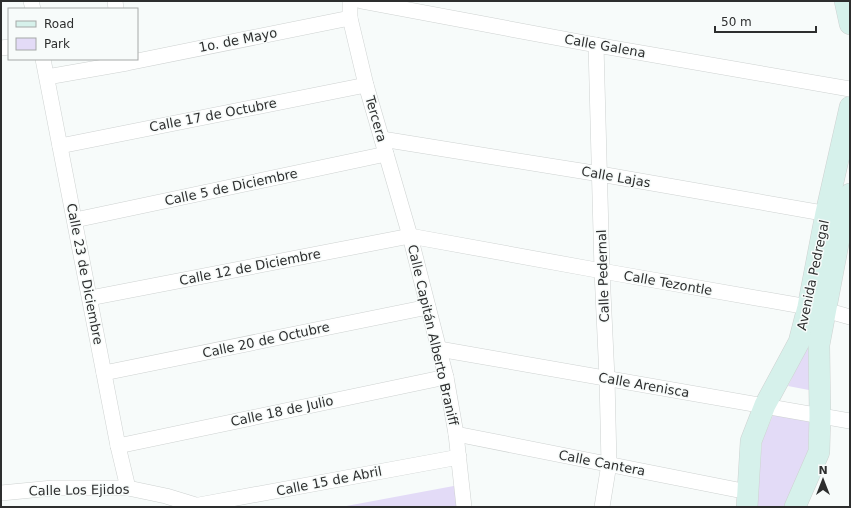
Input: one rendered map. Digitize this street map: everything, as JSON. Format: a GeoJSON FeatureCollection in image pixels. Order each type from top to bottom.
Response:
{"type":"FeatureCollection","features":[{"type":"Feature","properties":{"kind":"street","name":"Tercera"},"geometry":{"type":"LineString","coordinates":[[350,1],[350,18],[366,85],[410,236]]}},
{"type":"Feature","properties":{"kind":"street","name":"Calle Galena"},"geometry":{"type":"LineString","coordinates":[[361,1],[596,45],[850,89]]}},
{"type":"Feature","properties":{"kind":"street"},"geometry":{"type":"LineString","coordinates":[[845,1],[850,24]]}},
{"type":"Feature","properties":{"kind":"street","name":"1o. de Mayo"},"geometry":{"type":"LineString","coordinates":[[138,59],[350,18]]}},
{"type":"Feature","properties":{"kind":"street","name":"Calle Pedernal"},"geometry":{"type":"LineString","coordinates":[[596,45],[609,464],[602,507]]}},
{"type":"Feature","properties":{"kind":"street","name":"Calle 23 de Diciembre"},"geometry":{"type":"LineString","coordinates":[[43,60],[118,446],[128,488]]}},
{"type":"Feature","properties":{"kind":"street","name":"1o. de Mayo"},"geometry":{"type":"LineString","coordinates":[[47,76],[127,61]]}},
{"type":"Feature","properties":{"kind":"street","name":"Calle 17 de Octubre"},"geometry":{"type":"LineString","coordinates":[[60,146],[366,85]]}},
{"type":"Feature","properties":{"kind":"street","name":"Avenida Pedregal"},"geometry":{"type":"LineString","coordinates":[[748,499],[751,441],[765,405],[817,308],[840,217],[850,107]]}},
{"type":"Feature","properties":{"kind":"street","name":"Calle Lajas"},"geometry":{"type":"LineString","coordinates":[[382,139],[600,174],[840,217]]}},
{"type":"Feature","properties":{"kind":"street","name":"Calle 5 de Diciembre"},"geometry":{"type":"LineString","coordinates":[[75,220],[386,154]]}},
{"type":"Feature","properties":{"kind":"street","name":"Avenida Pedregal"},"geometry":{"type":"LineString","coordinates":[[840,217],[850,194]]}},
{"type":"Feature","properties":{"kind":"street","name":"Calle Tezontle"},"geometry":{"type":"LineString","coordinates":[[410,236],[817,308],[850,317]]}},
{"type":"Feature","properties":{"kind":"street","name":"Calle 12 de Diciembre"},"geometry":{"type":"LineString","coordinates":[[90,298],[410,236]]}},
{"type":"Feature","properties":{"kind":"street","name":"Calle Capitán Alberto Braniff"},"geometry":{"type":"LineString","coordinates":[[410,236],[446,377],[456,434],[464,507]]}},
{"type":"Feature","properties":{"kind":"street","name":"Calle 20 de Octubre"},"geometry":{"type":"LineString","coordinates":[[104,373],[428,307]]}},
{"type":"Feature","properties":{"kind":"street","name":"Avenida Pedregal"},"geometry":{"type":"LineString","coordinates":[[798,506],[819,452],[820,416],[817,308]]}},
{"type":"Feature","properties":{"kind":"street","name":"Calle Arenisca"},"geometry":{"type":"LineString","coordinates":[[439,349],[850,421]]}},
{"type":"Feature","properties":{"kind":"street","name":"Calle 18 de Julio"},"geometry":{"type":"LineString","coordinates":[[118,446],[446,377]]}},
{"type":"Feature","properties":{"kind":"street","name":"Calle Cantera"},"geometry":{"type":"LineString","coordinates":[[456,434],[609,464],[748,499]]}},
{"type":"Feature","properties":{"kind":"street","name":"Calle 15 de Abril"},"geometry":{"type":"LineString","coordinates":[[201,506],[459,457]]}},
{"type":"Feature","properties":{"kind":"street","name":"Calle Los Ejidos"},"geometry":{"type":"LineString","coordinates":[[1,493],[54,488],[128,488],[166,496],[201,506]]}},
{"type":"Feature","properties":{"kind":"green space"},"geometry":{"type":"Polygon","coordinates":[[[810,341],[814,391],[788,386],[810,341]]]}},
{"type":"Feature","properties":{"kind":"green space"},"geometry":{"type":"Polygon","coordinates":[[[774,413],[808,418],[816,435],[785,507],[756,507],[762,441],[774,413]]]}},
{"type":"Feature","properties":{"kind":"green space"},"geometry":{"type":"Polygon","coordinates":[[[459,485],[461,507],[341,507],[459,485]]]}}]}
